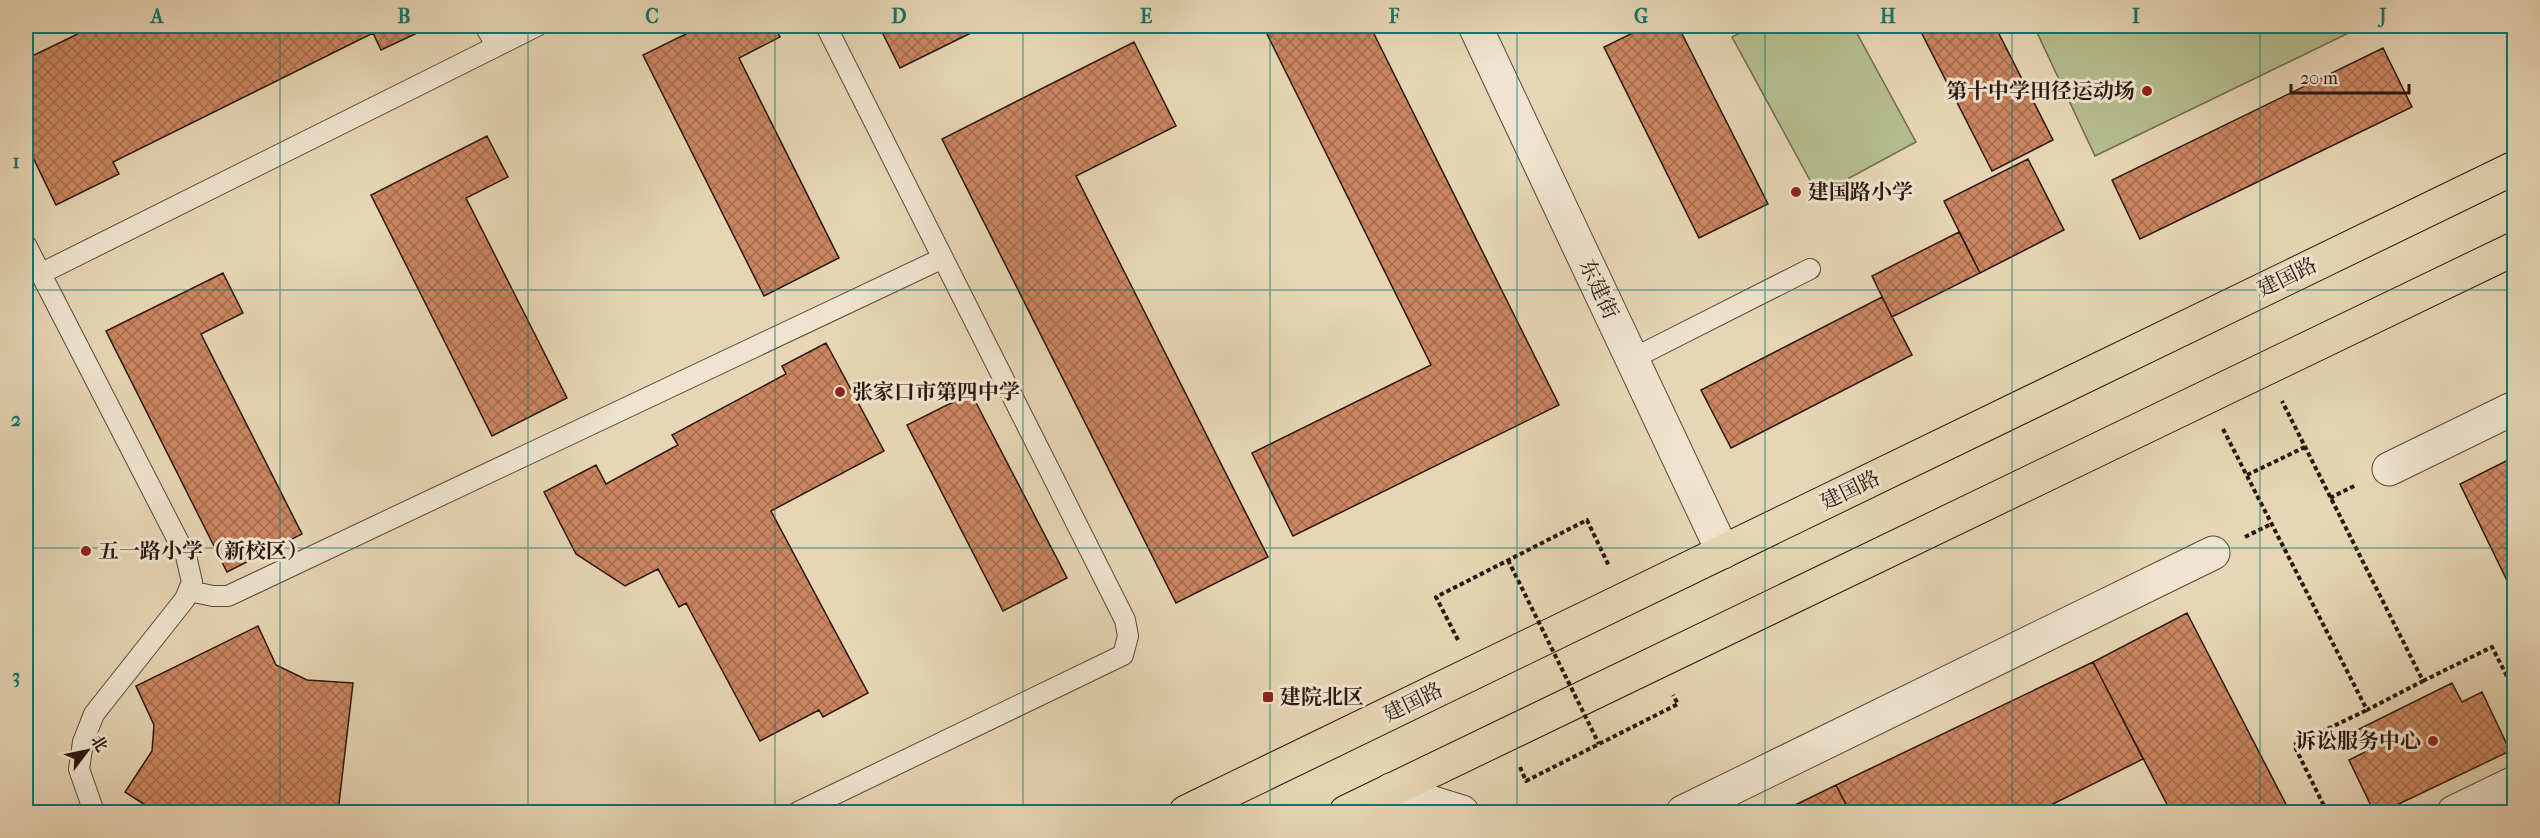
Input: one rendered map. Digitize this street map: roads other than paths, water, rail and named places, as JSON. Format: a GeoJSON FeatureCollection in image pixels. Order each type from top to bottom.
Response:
{"type":"FeatureCollection","features":[{"type":"Feature","properties":{"kind":"main road","name":"建国路"},"geometry":{"type":"LineString","coordinates":[[1185,813],[2514,168]]}},
{"type":"Feature","properties":{"kind":"main road"},"geometry":{"type":"LineString","coordinates":[[1346,813],[1400,802],[2207,397],[2514,249]]}},
{"type":"Feature","properties":{"kind":"street","name":"东建街"},"geometry":{"type":"LineString","coordinates":[[1475,26],[1723,552]]}},
{"type":"Feature","properties":{"kind":"street"},"geometry":{"type":"LineString","coordinates":[[2389,469],[2514,408]]}},
{"type":"Feature","properties":{"kind":"street"},"geometry":{"type":"LineString","coordinates":[[1683,813],[2213,553]]}},
{"type":"Feature","properties":{"kind":"street"},"geometry":{"type":"LineString","coordinates":[[2454,813],[2514,783]]}},
{"type":"Feature","properties":{"kind":"street"},"geometry":{"type":"LineString","coordinates":[[1400,802],[1462,813]]}},
{"type":"Feature","properties":{"kind":"lane"},"geometry":{"type":"LineString","coordinates":[[485,26],[496,45]]}},
{"type":"Feature","properties":{"kind":"lane"},"geometry":{"type":"LineString","coordinates":[[40,274],[537,26]]}},
{"type":"Feature","properties":{"kind":"lane"},"geometry":{"type":"LineString","coordinates":[[798,813],[1123,655],[1128,636],[1125,620],[826,26]]}},
{"type":"Feature","properties":{"kind":"lane"},"geometry":{"type":"LineString","coordinates":[[26,245],[186,556],[192,582],[185,599],[94,714],[83,742],[79,770],[94,813]]}},
{"type":"Feature","properties":{"kind":"lane"},"geometry":{"type":"LineString","coordinates":[[189,591],[213,597],[228,596],[943,258]]}},
{"type":"Feature","properties":{"kind":"lane"},"geometry":{"type":"LineString","coordinates":[[1632,359],[1810,269]]}},
{"type":"Feature","properties":{"kind":"place","name":"第十中学田径运动场"},"geometry":{"type":"Point","coordinates":[2147,91]}},
{"type":"Feature","properties":{"kind":"place","name":"建国路小学"},"geometry":{"type":"Point","coordinates":[1796,192]}},
{"type":"Feature","properties":{"kind":"place","name":"张家口市第四中学"},"geometry":{"type":"Point","coordinates":[840,392]}},
{"type":"Feature","properties":{"kind":"place","name":"五一路小学（新校区）"},"geometry":{"type":"Point","coordinates":[86,551]}},
{"type":"Feature","properties":{"kind":"place","name":"建院北区"},"geometry":{"type":"Point","coordinates":[1268,697]}},
{"type":"Feature","properties":{"kind":"place","name":"诉讼服务中心"},"geometry":{"type":"Point","coordinates":[2433,741]}}]}
